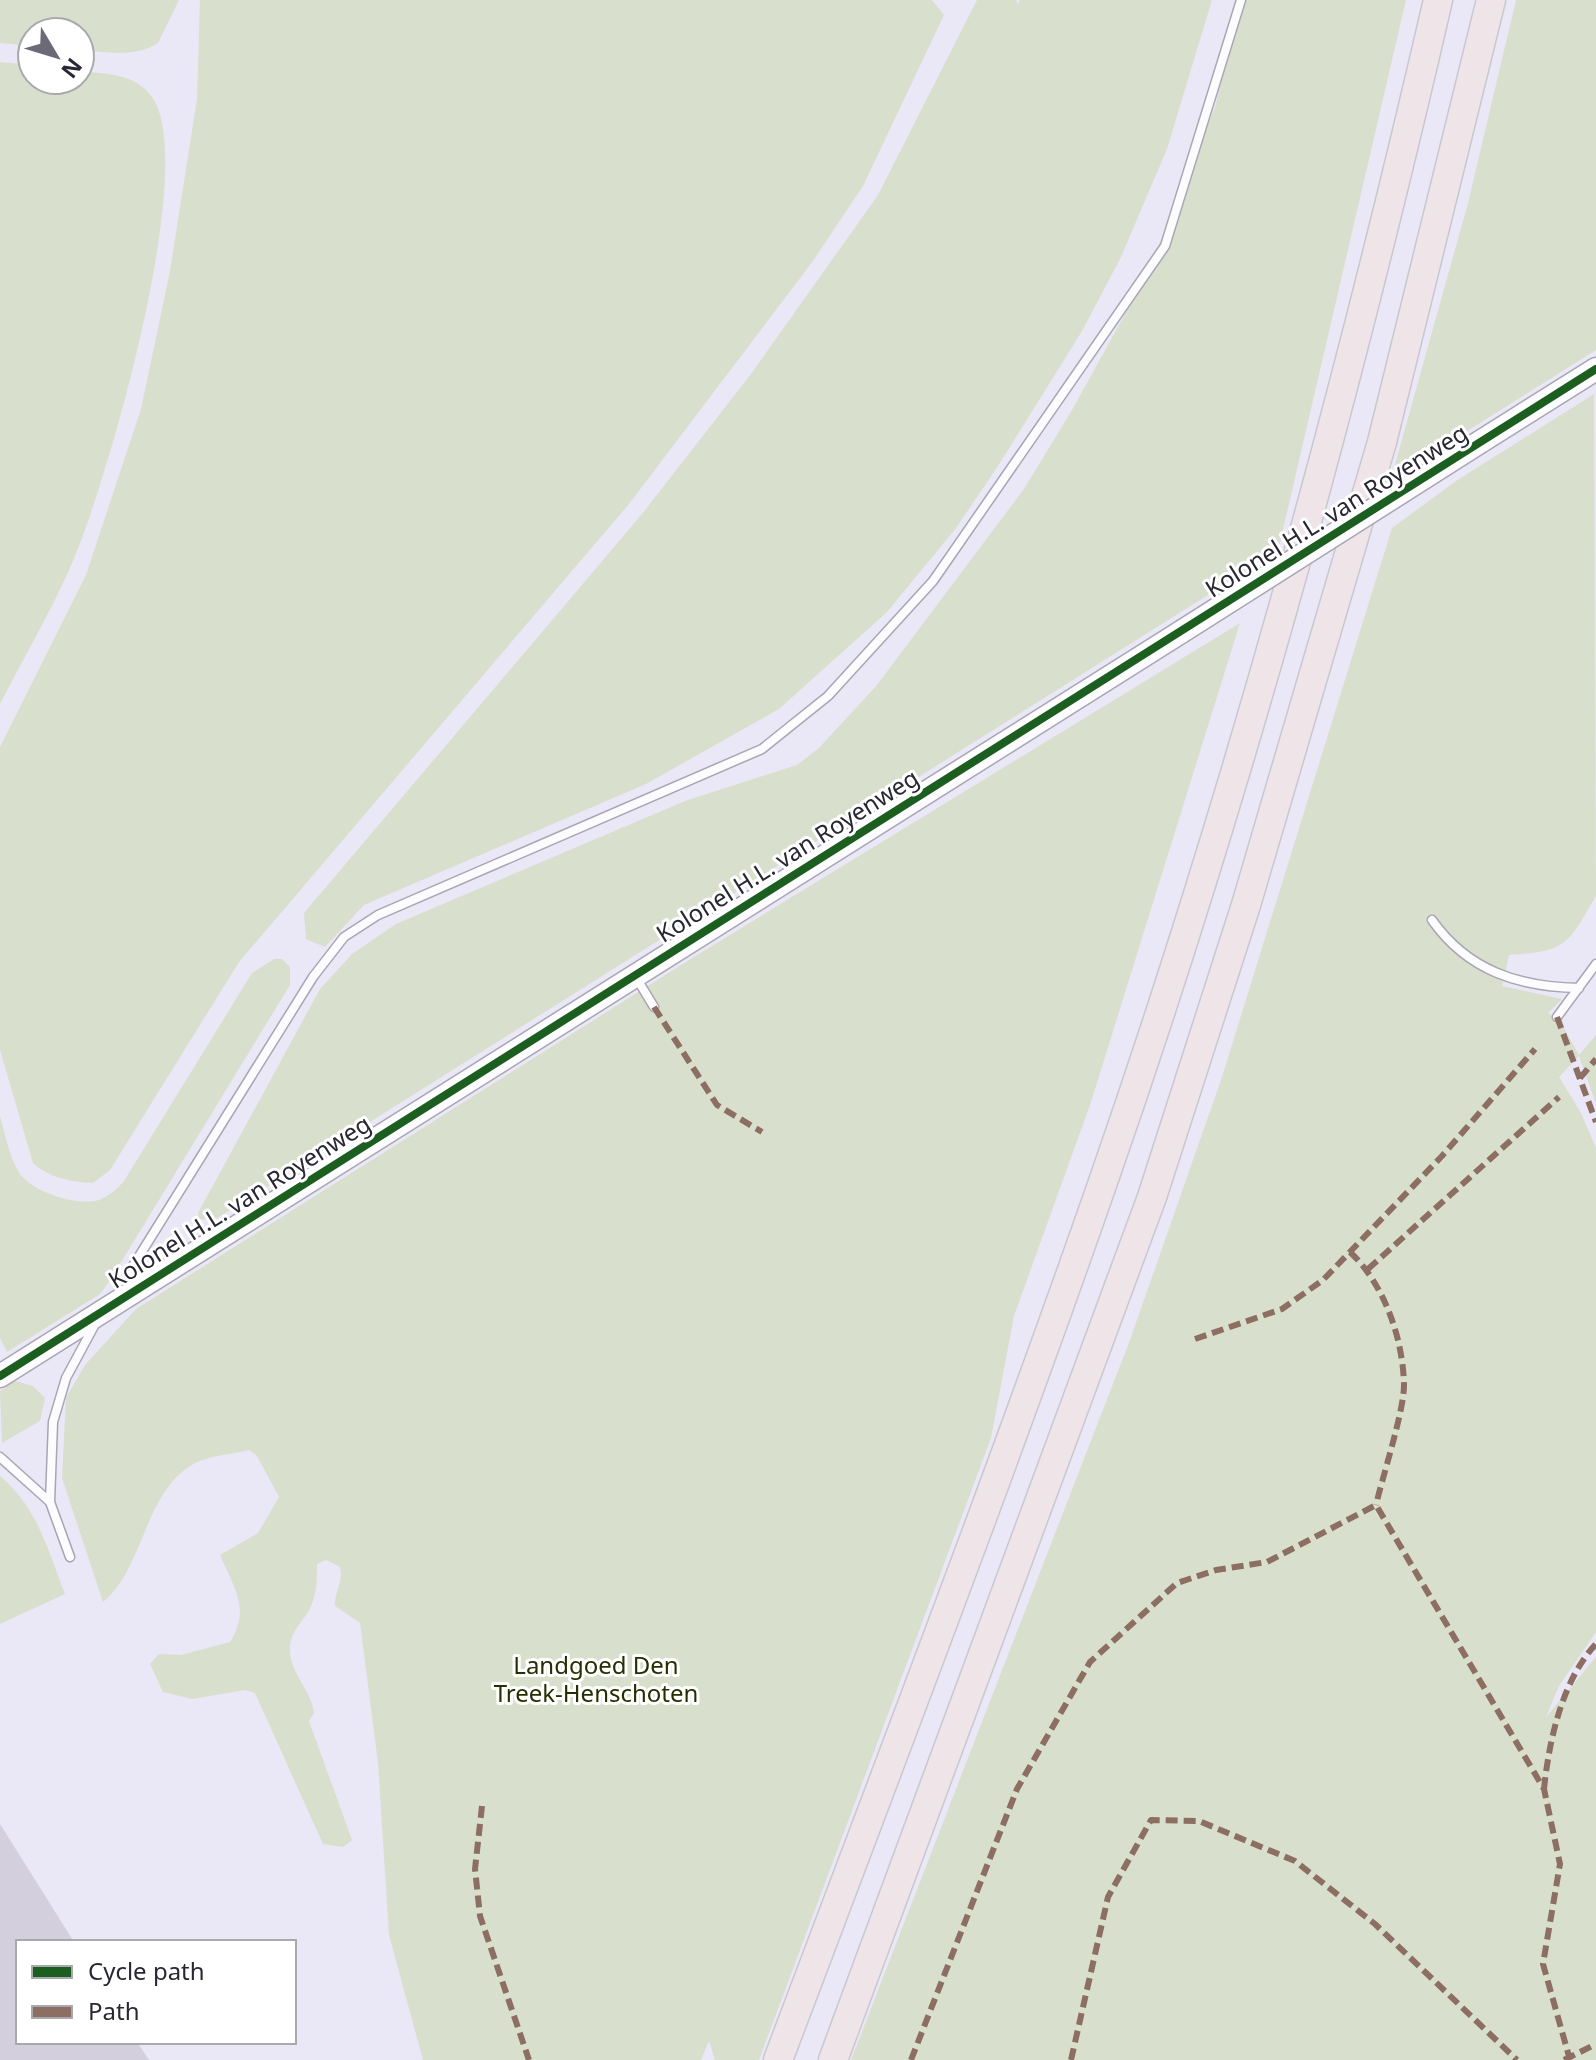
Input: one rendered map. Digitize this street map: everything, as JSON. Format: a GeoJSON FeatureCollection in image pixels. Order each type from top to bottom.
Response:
{"type":"FeatureCollection","features":[{"type":"Feature","properties":{"kind":"highway"},"geometry":{"type":"LineString","coordinates":[[778,2060],[1021,1412],[1104,1179],[1200,886],[1324,460],[1438,0]]}},
{"type":"Feature","properties":{"kind":"highway"},"geometry":{"type":"LineString","coordinates":[[833,2060],[1147,1212],[1246,905],[1382,442],[1491,0]]}},
{"type":"Feature","properties":{"kind":"street","name":"Kolonel H.L. van Royenweg"},"geometry":{"type":"LineString","coordinates":[[0,1376],[1596,369]]}},
{"type":"Feature","properties":{"kind":"lane"},"geometry":{"type":"LineString","coordinates":[[137,1289],[128,1274],[313,977],[344,937],[378,915],[762,749],[828,696],[933,581],[1165,246],[1241,0]]}},
{"type":"Feature","properties":{"kind":"lane"},"geometry":{"type":"LineString","coordinates":[[1432,920],[1447,941],[1479,968],[1536,986],[1579,988]]}},
{"type":"Feature","properties":{"kind":"lane"},"geometry":{"type":"LineString","coordinates":[[1557,1017],[1596,964]]}},
{"type":"Feature","properties":{"kind":"lane"},"geometry":{"type":"LineString","coordinates":[[635,975],[654,1007]]}},
{"type":"Feature","properties":{"kind":"lane"},"geometry":{"type":"LineString","coordinates":[[70,1557],[50,1502],[51,1446],[58,1400],[101,1313]]}},
{"type":"Feature","properties":{"kind":"lane"},"geometry":{"type":"LineString","coordinates":[[0,1457],[50,1502]]}},
{"type":"Feature","properties":{"kind":"green space"},"geometry":{"type":"Polygon","coordinates":[[[0,0],[179,0],[158,43],[140,51],[96,51],[96,16],[16,16],[16,44],[0,43],[0,0]]]}},
{"type":"Feature","properties":{"kind":"green space"},"geometry":{"type":"Polygon","coordinates":[[[200,0],[932,0],[944,15],[863,186],[813,261],[629,504],[239,962],[110,1170],[93,1183],[53,1176],[33,1163],[0,1050],[0,747],[86,575],[141,409],[170,271],[197,99],[200,0]]]}},
{"type":"Feature","properties":{"kind":"green space"},"geometry":{"type":"Polygon","coordinates":[[[977,0],[1016,0],[1018,4],[1020,0],[1212,0],[1167,149],[1121,257],[1082,331],[956,528],[887,612],[779,709],[646,784],[364,905],[325,947],[306,939],[304,913],[642,514],[751,374],[878,195],[977,0]]]}},
{"type":"Feature","properties":{"kind":"green space"},"geometry":{"type":"Polygon","coordinates":[[[1242,0],[1406,0],[1278,551],[214,1220],[199,1219],[198,1213],[320,989],[352,954],[396,924],[685,801],[797,765],[819,748],[877,685],[1024,489],[1146,276],[1215,107],[1242,0]]]}},
{"type":"Feature","properties":{"kind":"green space"},"geometry":{"type":"Polygon","coordinates":[[[1516,0],[1596,0],[1596,350],[1391,479],[1468,203],[1516,0]]]}},
{"type":"Feature","properties":{"kind":"green space"},"geometry":{"type":"Polygon","coordinates":[[[0,62],[16,64],[16,96],[96,96],[96,73],[129,79],[145,89],[152,97],[164,134],[164,188],[156,255],[142,329],[124,403],[86,528],[45,620],[0,704],[0,62]]]}},
{"type":"Feature","properties":{"kind":"green space"},"geometry":{"type":"Polygon","coordinates":[[[1594,394],[1596,896],[1564,942],[1543,951],[1509,955],[1502,986],[1562,999],[1548,1013],[1561,1023],[1579,1055],[1596,1035],[1596,1104],[1579,1056],[1559,1077],[1580,1111],[1596,1148],[1596,1632],[1559,1686],[1546,1717],[1596,1657],[1596,2060],[851,2060],[1130,1340],[1222,1077],[1392,528],[1456,481],[1594,394]]]}},
{"type":"Feature","properties":{"kind":"green space","name":"Landgoed Den Treek-Henschoten"},"geometry":{"type":"Polygon","coordinates":[[[1240,623],[1091,1102],[1014,1316],[991,1438],[759,2060],[715,2060],[709,2041],[701,2060],[423,2060],[389,1935],[378,1763],[360,1623],[335,1606],[340,1567],[326,1560],[317,1564],[313,1601],[294,1632],[290,1651],[294,1668],[310,1697],[314,1713],[309,1721],[352,1840],[343,1847],[323,1844],[255,1693],[245,1690],[192,1699],[163,1692],[150,1664],[159,1654],[181,1655],[230,1642],[240,1609],[235,1588],[220,1555],[258,1533],[279,1497],[257,1456],[249,1450],[218,1456],[200,1461],[182,1473],[167,1488],[128,1569],[103,1602],[62,1478],[66,1398],[85,1365],[136,1309],[689,960],[1240,623]]]}},
{"type":"Feature","properties":{"kind":"green space"},"geometry":{"type":"Polygon","coordinates":[[[274,959],[282,959],[290,967],[290,985],[109,1282],[100,1294],[7,1352],[0,1338],[0,1116],[15,1165],[32,1185],[54,1196],[79,1201],[90,1202],[106,1196],[124,1181],[252,973],[274,959]]]}},
{"type":"Feature","properties":{"kind":"green space"},"geometry":{"type":"Polygon","coordinates":[[[15,1381],[33,1386],[45,1398],[40,1421],[2,1443],[0,1391],[15,1381]]]}},
{"type":"Feature","properties":{"kind":"green space"},"geometry":{"type":"Polygon","coordinates":[[[0,1476],[13,1488],[32,1515],[65,1594],[0,1624],[0,1476]]]}},
{"type":"Feature","properties":{"kind":"building"},"geometry":{"type":"Polygon","coordinates":[[[0,1824],[73,1940],[16,1940],[16,2044],[138,2044],[149,2060],[0,2060],[0,1824]]]}},
{"type":"Feature","properties":{"kind":"marked path"},"geometry":{"type":"LineString","coordinates":[[654,1007],[717,1105],[762,1132]]}},
{"type":"Feature","properties":{"kind":"marked path"},"geometry":{"type":"LineString","coordinates":[[1557,1017],[1596,1122]]}},
{"type":"Feature","properties":{"kind":"marked path"},"geometry":{"type":"LineString","coordinates":[[1195,1339],[1282,1309],[1323,1280],[1442,1156],[1535,1049]]}},
{"type":"Feature","properties":{"kind":"marked path"},"geometry":{"type":"LineString","coordinates":[[1580,1078],[1596,1059]]}},
{"type":"Feature","properties":{"kind":"marked path"},"geometry":{"type":"LineString","coordinates":[[1368,1269],[1559,1097]]}},
{"type":"Feature","properties":{"kind":"marked path"},"geometry":{"type":"LineString","coordinates":[[1350,1252],[1382,1296],[1395,1331],[1403,1367],[1401,1410],[1376,1505]]}},
{"type":"Feature","properties":{"kind":"marked path"},"geometry":{"type":"LineString","coordinates":[[911,2060],[1017,1789],[1090,1662],[1177,1583],[1216,1570],[1267,1562],[1376,1505],[1544,1789],[1560,1864],[1543,1964],[1570,2060]]}},
{"type":"Feature","properties":{"kind":"marked path"},"geometry":{"type":"LineString","coordinates":[[1544,1789],[1559,1712],[1574,1675],[1596,1644]]}},
{"type":"Feature","properties":{"kind":"marked path"},"geometry":{"type":"LineString","coordinates":[[482,1806],[475,1869],[480,1916],[529,2060]]}},
{"type":"Feature","properties":{"kind":"marked path"},"geometry":{"type":"LineString","coordinates":[[1071,2060],[1108,1897],[1151,1820],[1199,1821],[1295,1861],[1375,1924],[1517,2060]]}},
{"type":"Feature","properties":{"kind":"marked path"},"geometry":{"type":"LineString","coordinates":[[1564,2060],[1596,2044]]}},
{"type":"Feature","properties":{"kind":"cycle path"},"geometry":{"type":"LineString","coordinates":[[0,1376],[1596,369]]}}]}
